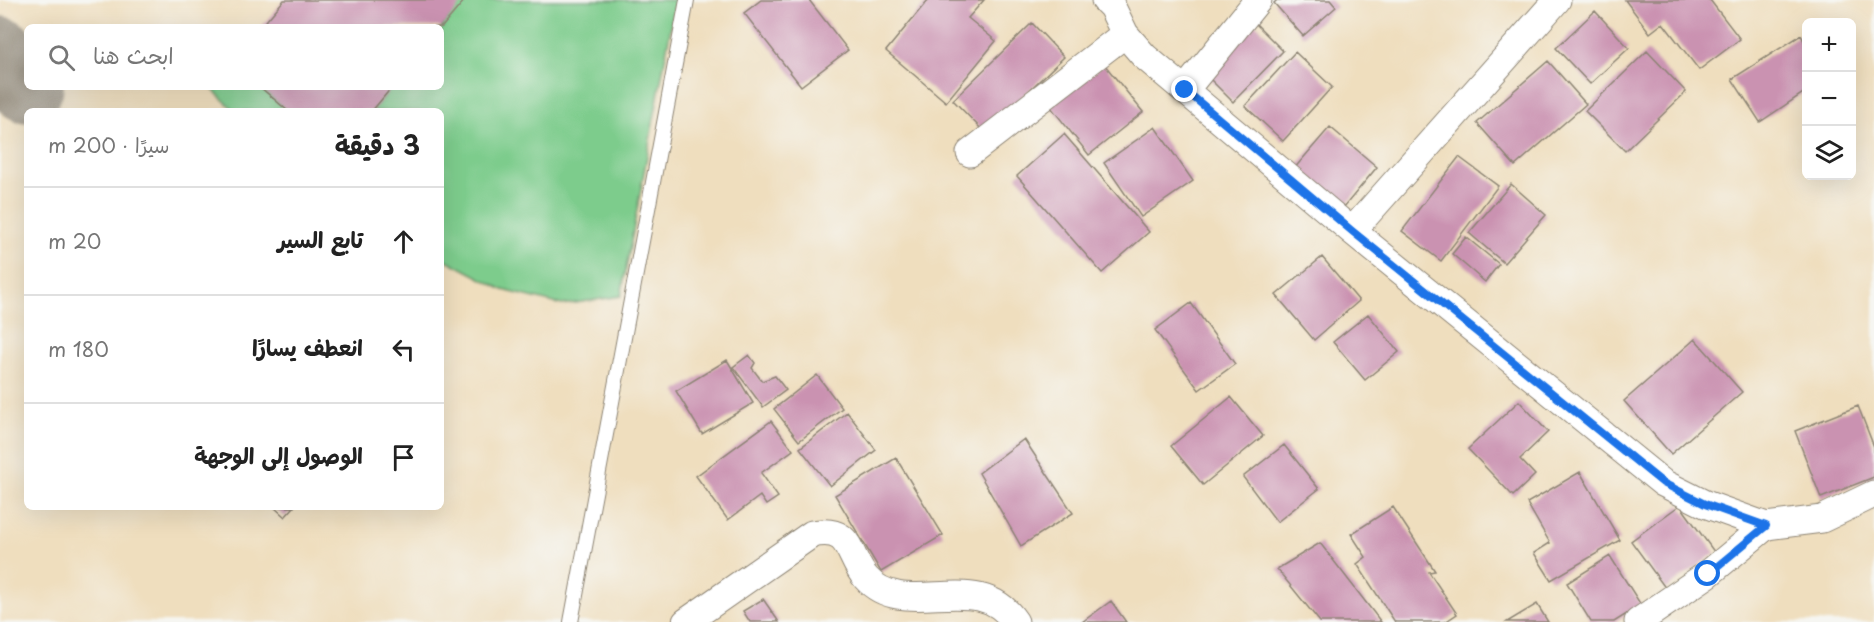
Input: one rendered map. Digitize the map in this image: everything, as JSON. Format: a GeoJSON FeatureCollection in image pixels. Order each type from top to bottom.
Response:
{"type":"FeatureCollection","features":[{"type":"Feature","properties":{"kind":"street"},"geometry":{"type":"LineString","coordinates":[[1105,0],[1112,7],[1125,34],[1144,56],[1352,231],[1663,483],[1705,504],[1766,526],[1822,519],[1874,494]]}},
{"type":"Feature","properties":{"kind":"street"},"geometry":{"type":"LineString","coordinates":[[1185,90],[1258,0]]}},
{"type":"Feature","properties":{"kind":"street"},"geometry":{"type":"LineString","coordinates":[[1352,231],[1557,0]]}},
{"type":"Feature","properties":{"kind":"street"},"geometry":{"type":"LineString","coordinates":[[970,153],[1125,34]]}},
{"type":"Feature","properties":{"kind":"street"},"geometry":{"type":"LineString","coordinates":[[1638,622],[1708,574],[1766,526]]}},
{"type":"Feature","properties":{"kind":"street"},"geometry":{"type":"LineString","coordinates":[[686,622],[812,534],[832,532],[844,538],[867,579],[890,593],[909,598],[970,594],[989,601],[1011,616],[1015,622]]}},
{"type":"Feature","properties":{"kind":"lane"},"geometry":{"type":"LineString","coordinates":[[572,622],[687,0]]}},
{"type":"Feature","properties":{"kind":"green space"},"geometry":{"type":"Polygon","coordinates":[[[462,0],[676,0],[621,296],[562,305],[503,290],[444,259],[444,108],[374,108],[390,90],[444,90],[444,25],[462,0]]]}},
{"type":"Feature","properties":{"kind":"green space"},"geometry":{"type":"Polygon","coordinates":[[[213,90],[264,90],[284,108],[232,108],[213,90]]]}},
{"type":"Feature","properties":{"kind":"building"},"geometry":{"type":"Polygon","coordinates":[[[284,0],[464,1],[444,25],[264,24],[284,0]]]}},
{"type":"Feature","properties":{"kind":"building"},"geometry":{"type":"Polygon","coordinates":[[[761,0],[809,0],[848,50],[801,86],[744,13],[761,0]]]}},
{"type":"Feature","properties":{"kind":"building"},"geometry":{"type":"Polygon","coordinates":[[[928,0],[984,0],[968,18],[996,41],[946,102],[886,51],[928,0]]]}},
{"type":"Feature","properties":{"kind":"building"},"geometry":{"type":"Polygon","coordinates":[[[1277,0],[1330,0],[1336,7],[1303,36],[1274,3],[1277,0]]]}},
{"type":"Feature","properties":{"kind":"building"},"geometry":{"type":"Polygon","coordinates":[[[1625,0],[1710,0],[1740,39],[1699,70],[1663,23],[1650,33],[1625,0]]]}},
{"type":"Feature","properties":{"kind":"building"},"geometry":{"type":"Polygon","coordinates":[[[1595,11],[1629,48],[1590,84],[1556,48],[1595,11]]]}},
{"type":"Feature","properties":{"kind":"building"},"geometry":{"type":"Polygon","coordinates":[[[1032,23],[1064,57],[985,133],[953,100],[1032,23]]]}},
{"type":"Feature","properties":{"kind":"building"},"geometry":{"type":"Polygon","coordinates":[[[1255,23],[1283,51],[1233,102],[1204,73],[1255,23]]]}},
{"type":"Feature","properties":{"kind":"building"},"geometry":{"type":"Polygon","coordinates":[[[1801,35],[1802,94],[1760,122],[1732,79],[1801,35]]]}},
{"type":"Feature","properties":{"kind":"building"},"geometry":{"type":"Polygon","coordinates":[[[1647,51],[1686,92],[1625,151],[1585,111],[1647,51]]]}},
{"type":"Feature","properties":{"kind":"building"},"geometry":{"type":"Polygon","coordinates":[[[1295,52],[1332,87],[1283,141],[1245,106],[1295,52]]]}},
{"type":"Feature","properties":{"kind":"building"},"geometry":{"type":"Polygon","coordinates":[[[1548,61],[1586,104],[1515,166],[1477,123],[1548,61]]]}},
{"type":"Feature","properties":{"kind":"building"},"geometry":{"type":"Polygon","coordinates":[[[1104,64],[1143,112],[1089,155],[1050,106],[1104,64]]]}},
{"type":"Feature","properties":{"kind":"building"},"geometry":{"type":"Polygon","coordinates":[[[264,90],[390,90],[374,108],[284,108],[264,90]]]}},
{"type":"Feature","properties":{"kind":"building"},"geometry":{"type":"Polygon","coordinates":[[[1155,127],[1193,181],[1141,217],[1104,163],[1155,127]]]}},
{"type":"Feature","properties":{"kind":"building"},"geometry":{"type":"Polygon","coordinates":[[[1330,127],[1377,167],[1339,213],[1293,170],[1330,127]]]}},
{"type":"Feature","properties":{"kind":"building"},"geometry":{"type":"Polygon","coordinates":[[[1064,134],[1149,232],[1102,273],[1017,176],[1064,134]]]}},
{"type":"Feature","properties":{"kind":"building"},"geometry":{"type":"Polygon","coordinates":[[[1459,157],[1498,186],[1441,261],[1402,231],[1459,157]]]}},
{"type":"Feature","properties":{"kind":"building"},"geometry":{"type":"Polygon","coordinates":[[[1511,184],[1546,215],[1504,263],[1469,233],[1511,184]]]}},
{"type":"Feature","properties":{"kind":"building"},"geometry":{"type":"Polygon","coordinates":[[[1466,237],[1499,264],[1485,282],[1452,254],[1466,237]]]}},
{"type":"Feature","properties":{"kind":"building"},"geometry":{"type":"Polygon","coordinates":[[[1322,257],[1359,301],[1314,340],[1276,295],[1322,257]]]}},
{"type":"Feature","properties":{"kind":"building"},"geometry":{"type":"Polygon","coordinates":[[[1191,303],[1235,364],[1199,390],[1155,330],[1191,303]]]}},
{"type":"Feature","properties":{"kind":"building"},"geometry":{"type":"Polygon","coordinates":[[[1368,314],[1399,352],[1365,380],[1333,342],[1368,314]]]}},
{"type":"Feature","properties":{"kind":"building"},"geometry":{"type":"Polygon","coordinates":[[[1695,339],[1742,392],[1671,454],[1624,401],[1695,339]]]}},
{"type":"Feature","properties":{"kind":"building"},"geometry":{"type":"Polygon","coordinates":[[[749,355],[755,363],[752,368],[762,381],[775,376],[786,390],[763,407],[733,367],[749,355]]]}},
{"type":"Feature","properties":{"kind":"building"},"geometry":{"type":"Polygon","coordinates":[[[727,360],[753,403],[702,434],[676,391],[727,360]]]}},
{"type":"Feature","properties":{"kind":"building"},"geometry":{"type":"Polygon","coordinates":[[[817,375],[842,408],[799,441],[774,409],[817,375]]]}},
{"type":"Feature","properties":{"kind":"building"},"geometry":{"type":"Polygon","coordinates":[[[1231,397],[1263,436],[1203,485],[1171,446],[1231,397]]]}},
{"type":"Feature","properties":{"kind":"building"},"geometry":{"type":"Polygon","coordinates":[[[1519,401],[1548,432],[1520,459],[1535,475],[1513,496],[1468,449],[1519,401]]]}},
{"type":"Feature","properties":{"kind":"building"},"geometry":{"type":"Polygon","coordinates":[[[1858,406],[1874,447],[1874,477],[1821,498],[1795,431],[1858,406]]]}},
{"type":"Feature","properties":{"kind":"building"},"geometry":{"type":"Polygon","coordinates":[[[847,412],[876,450],[830,486],[800,448],[847,412]]]}},
{"type":"Feature","properties":{"kind":"building"},"geometry":{"type":"Polygon","coordinates":[[[771,421],[793,450],[761,473],[778,497],[766,505],[760,496],[728,520],[696,476],[771,421]]]}},
{"type":"Feature","properties":{"kind":"building"},"geometry":{"type":"Polygon","coordinates":[[[1024,439],[1073,513],[1021,546],[979,473],[1024,439]]]}},
{"type":"Feature","properties":{"kind":"building"},"geometry":{"type":"Polygon","coordinates":[[[1284,445],[1319,489],[1277,522],[1243,477],[1284,445]]]}},
{"type":"Feature","properties":{"kind":"building"},"geometry":{"type":"Polygon","coordinates":[[[896,458],[943,535],[881,572],[835,495],[896,458]]]}},
{"type":"Feature","properties":{"kind":"building"},"geometry":{"type":"Polygon","coordinates":[[[1580,472],[1620,540],[1551,580],[1534,553],[1550,543],[1527,503],[1580,472]]]}},
{"type":"Feature","properties":{"kind":"building"},"geometry":{"type":"Polygon","coordinates":[[[1680,505],[1715,553],[1666,589],[1631,541],[1680,505]]]}},
{"type":"Feature","properties":{"kind":"building"},"geometry":{"type":"Polygon","coordinates":[[[1393,507],[1435,571],[1429,572],[1457,614],[1445,622],[1395,622],[1357,564],[1366,557],[1351,534],[1393,507]]]}},
{"type":"Feature","properties":{"kind":"building"},"geometry":{"type":"Polygon","coordinates":[[[277,510],[291,510],[285,517],[277,510]]]}},
{"type":"Feature","properties":{"kind":"building"},"geometry":{"type":"Polygon","coordinates":[[[1320,543],[1381,622],[1320,622],[1277,569],[1320,543]]]}},
{"type":"Feature","properties":{"kind":"building"},"geometry":{"type":"Polygon","coordinates":[[[1610,556],[1641,605],[1614,622],[1591,622],[1567,583],[1610,556]]]}},
{"type":"Feature","properties":{"kind":"building"},"geometry":{"type":"Polygon","coordinates":[[[763,599],[779,622],[750,622],[743,611],[763,599]]]}},
{"type":"Feature","properties":{"kind":"building"},"geometry":{"type":"Polygon","coordinates":[[[1111,601],[1126,622],[1082,622],[1111,601]]]}},
{"type":"Feature","properties":{"kind":"building"},"geometry":{"type":"Polygon","coordinates":[[[1537,604],[1548,622],[1507,622],[1537,604]]]}},
{"type":"Feature","properties":{"kind":"taxiway"},"geometry":{"type":"LineString","coordinates":[[0,53],[24,82]]}},
{"type":"Feature","properties":{"kind":"route"},"geometry":{"type":"LineString","coordinates":[[1185,90],[1352,231],[1663,483],[1705,504],[1766,526],[1708,574]]}}]}
